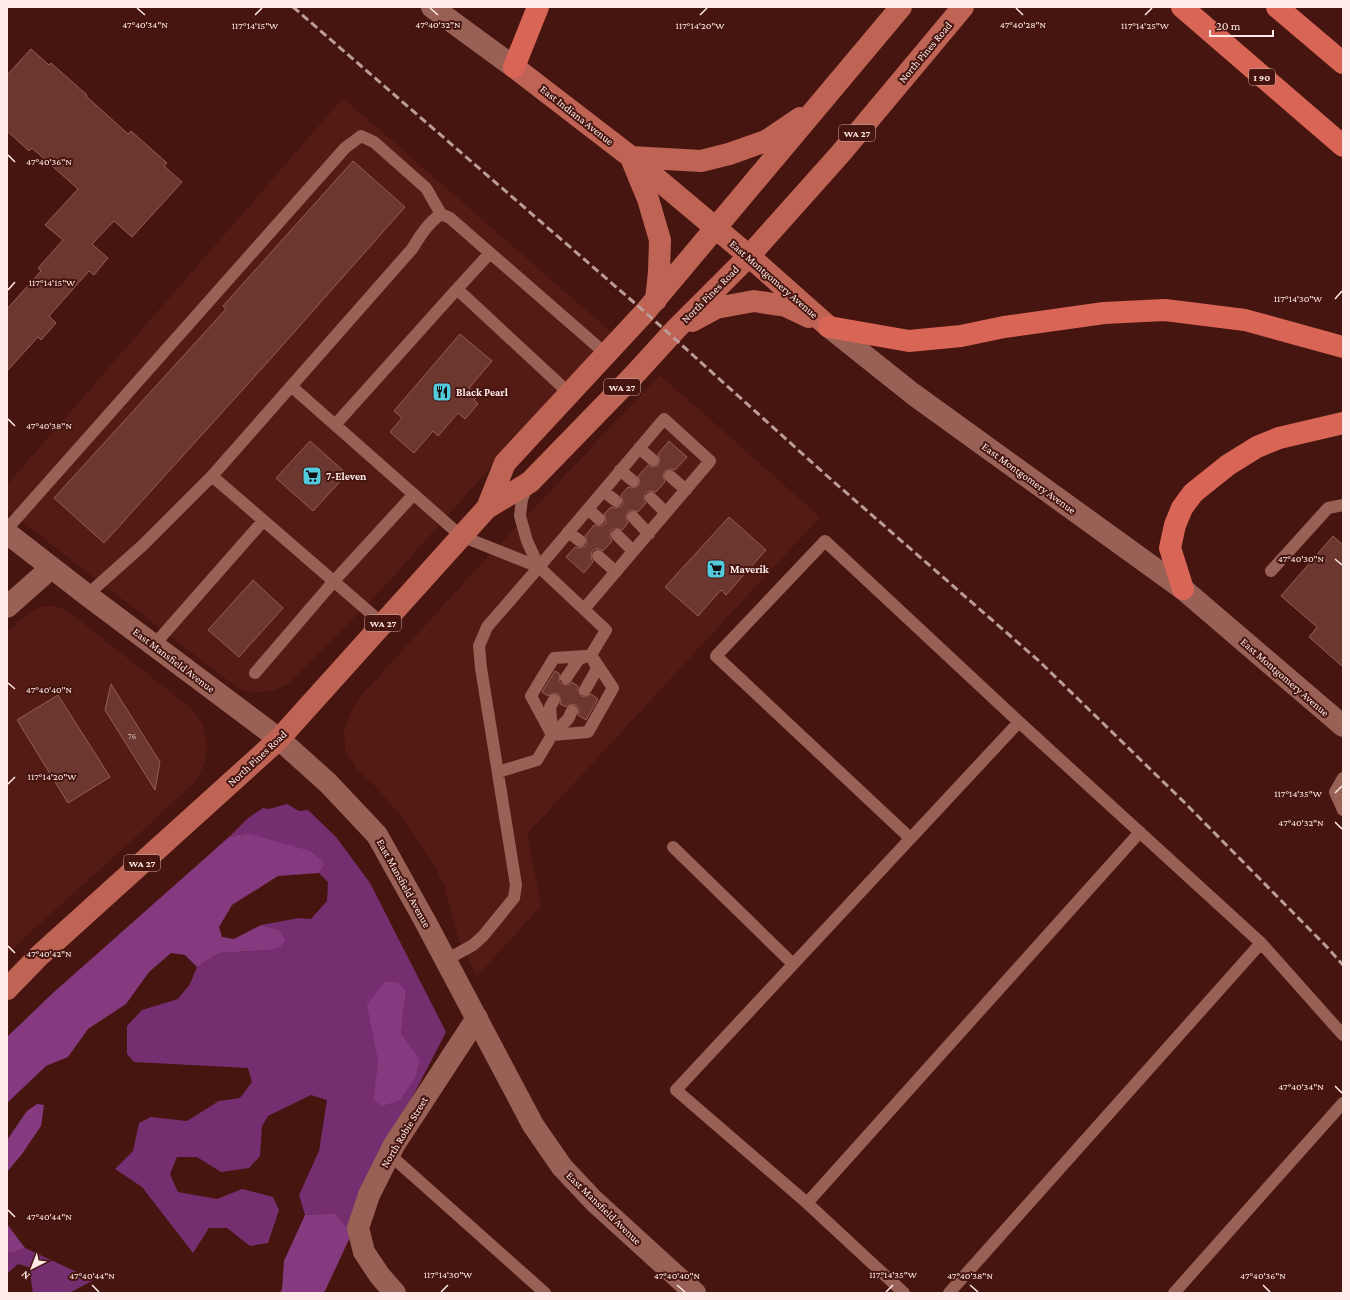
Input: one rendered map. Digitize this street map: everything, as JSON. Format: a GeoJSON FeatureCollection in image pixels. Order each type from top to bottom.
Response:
{"type":"FeatureCollection","features":[{"type":"Feature","properties":{"kind":"highway"},"geometry":{"type":"LineString","coordinates":[[514,67],[538,7]]}},
{"type":"Feature","properties":{"kind":"highway","name":"I 90"},"geometry":{"type":"LineString","coordinates":[[1182,7],[1343,146]]}},
{"type":"Feature","properties":{"kind":"highway"},"geometry":{"type":"LineString","coordinates":[[1277,7],[1343,63]]}},
{"type":"Feature","properties":{"kind":"highway"},"geometry":{"type":"LineString","coordinates":[[829,327],[908,341],[961,336],[1004,327],[1104,313],[1165,310],[1245,320],[1343,347]]}},
{"type":"Feature","properties":{"kind":"highway"},"geometry":{"type":"LineString","coordinates":[[1183,589],[1170,548],[1175,525],[1182,508],[1193,494],[1228,465],[1257,447],[1279,438],[1343,423]]}},
{"type":"Feature","properties":{"kind":"main road","name":"North Pines Road"},"geometry":{"type":"LineString","coordinates":[[487,508],[505,463],[656,300],[901,7]]}},
{"type":"Feature","properties":{"kind":"main road","name":"North Pines Road"},"geometry":{"type":"LineString","coordinates":[[7,989],[39,956],[279,739],[487,508],[530,482],[629,380],[676,329],[749,256],[841,153],[963,7]]}},
{"type":"Feature","properties":{"kind":"main road","name":"East Indiana Avenue"},"geometry":{"type":"LineString","coordinates":[[514,67],[631,157],[716,229]]}},
{"type":"Feature","properties":{"kind":"main road"},"geometry":{"type":"LineString","coordinates":[[656,300],[660,240],[648,199],[631,157],[701,161],[729,154],[766,141],[819,105]]}},
{"type":"Feature","properties":{"kind":"main road","name":"East Montgomery Avenue"},"geometry":{"type":"LineString","coordinates":[[716,229],[749,256],[829,327]]}},
{"type":"Feature","properties":{"kind":"main road"},"geometry":{"type":"LineString","coordinates":[[676,329],[716,308],[754,301],[786,306],[829,327]]}},
{"type":"Feature","properties":{"kind":"street","name":"East Indiana Avenue"},"geometry":{"type":"LineString","coordinates":[[432,7],[514,67]]}},
{"type":"Feature","properties":{"kind":"street","name":"East Montgomery Avenue"},"geometry":{"type":"LineString","coordinates":[[829,327],[913,394],[1183,589],[1343,726]]}},
{"type":"Feature","properties":{"kind":"street","name":"East Mansfield Avenue"},"geometry":{"type":"LineString","coordinates":[[7,534],[87,596],[279,739],[328,783],[377,835],[446,960],[534,1126],[562,1167],[594,1201],[696,1293]]}},
{"type":"Feature","properties":{"kind":"street"},"geometry":{"type":"LineString","coordinates":[[7,607],[51,568]]}},
{"type":"Feature","properties":{"kind":"street","name":"North Robie Street"},"geometry":{"type":"LineString","coordinates":[[395,1293],[380,1276],[364,1252],[358,1228],[369,1195],[389,1154],[477,1018]]}},
{"type":"Feature","properties":{"kind":"lane"},"geometry":{"type":"LineString","coordinates":[[7,528],[345,148],[361,136],[374,142],[426,188],[441,214],[450,218],[606,354]]}},
{"type":"Feature","properties":{"kind":"lane"},"geometry":{"type":"LineString","coordinates":[[87,596],[143,545],[212,476],[412,249],[433,220],[441,214]]}},
{"type":"Feature","properties":{"kind":"lane"},"geometry":{"type":"LineString","coordinates":[[335,425],[490,252]]}},
{"type":"Feature","properties":{"kind":"lane"},"geometry":{"type":"LineString","coordinates":[[456,289],[569,393]]}},
{"type":"Feature","properties":{"kind":"lane"},"geometry":{"type":"LineString","coordinates":[[291,386],[461,536],[539,567],[606,630],[591,655],[579,659],[566,678]]}},
{"type":"Feature","properties":{"kind":"lane"},"geometry":{"type":"LineString","coordinates":[[446,960],[473,945],[483,936],[514,898],[516,885],[481,668],[479,646],[487,627],[664,419],[710,461],[584,609]]}},
{"type":"Feature","properties":{"kind":"lane"},"geometry":{"type":"LineString","coordinates":[[639,448],[653,460]]}},
{"type":"Feature","properties":{"kind":"lane"},"geometry":{"type":"LineString","coordinates":[[620,470],[633,482]]}},
{"type":"Feature","properties":{"kind":"lane"},"geometry":{"type":"LineString","coordinates":[[212,476],[382,623]]}},
{"type":"Feature","properties":{"kind":"lane"},"geometry":{"type":"LineString","coordinates":[[670,476],[686,490]]}},
{"type":"Feature","properties":{"kind":"lane"},"geometry":{"type":"LineString","coordinates":[[530,482],[522,499],[520,516],[527,540],[539,567]]}},
{"type":"Feature","properties":{"kind":"lane"},"geometry":{"type":"LineString","coordinates":[[603,491],[616,501]]}},
{"type":"Feature","properties":{"kind":"lane"},"geometry":{"type":"LineString","coordinates":[[255,673],[334,581],[414,494]]}},
{"type":"Feature","properties":{"kind":"lane"},"geometry":{"type":"LineString","coordinates":[[651,498],[666,513]]}},
{"type":"Feature","properties":{"kind":"lane"},"geometry":{"type":"LineString","coordinates":[[1271,571],[1328,508],[1343,505]]}},
{"type":"Feature","properties":{"kind":"lane"},"geometry":{"type":"LineString","coordinates":[[588,509],[599,519]]}},
{"type":"Feature","properties":{"kind":"lane"},"geometry":{"type":"LineString","coordinates":[[633,518],[648,534]]}},
{"type":"Feature","properties":{"kind":"lane"},"geometry":{"type":"LineString","coordinates":[[154,645],[263,520]]}},
{"type":"Feature","properties":{"kind":"lane"},"geometry":{"type":"LineString","coordinates":[[568,532],[580,541]]}},
{"type":"Feature","properties":{"kind":"lane"},"geometry":{"type":"LineString","coordinates":[[617,535],[633,551]]}},
{"type":"Feature","properties":{"kind":"lane"},"geometry":{"type":"LineString","coordinates":[[910,838],[716,656],[825,541],[1019,722],[1261,943],[1343,1035]]}},
{"type":"Feature","properties":{"kind":"lane"},"geometry":{"type":"LineString","coordinates":[[598,556],[616,572]]}},
{"type":"Feature","properties":{"kind":"lane"},"geometry":{"type":"LineString","coordinates":[[585,690],[597,669],[591,655]]}},
{"type":"Feature","properties":{"kind":"lane"},"geometry":{"type":"LineString","coordinates":[[552,735],[588,732],[613,688],[591,655]]}},
{"type":"Feature","properties":{"kind":"lane"},"geometry":{"type":"LineString","coordinates":[[552,735],[531,696],[554,658],[591,655]]}},
{"type":"Feature","properties":{"kind":"lane"},"geometry":{"type":"LineString","coordinates":[[552,735],[550,707],[554,700]]}},
{"type":"Feature","properties":{"kind":"lane"},"geometry":{"type":"LineString","coordinates":[[498,772],[537,760],[552,735],[568,719],[572,711]]}},
{"type":"Feature","properties":{"kind":"lane"},"geometry":{"type":"LineString","coordinates":[[904,1293],[807,1203],[676,1090],[1019,722]]}},
{"type":"Feature","properties":{"kind":"lane"},"geometry":{"type":"LineString","coordinates":[[1343,778],[1335,792],[1343,810]]}},
{"type":"Feature","properties":{"kind":"lane"},"geometry":{"type":"LineString","coordinates":[[807,1203],[1140,832]]}},
{"type":"Feature","properties":{"kind":"lane"},"geometry":{"type":"LineString","coordinates":[[673,846],[793,964]]}},
{"type":"Feature","properties":{"kind":"lane"},"geometry":{"type":"LineString","coordinates":[[949,1293],[1261,943]]}},
{"type":"Feature","properties":{"kind":"lane"},"geometry":{"type":"LineString","coordinates":[[1174,1293],[1343,1103]]}},
{"type":"Feature","properties":{"kind":"lane"},"geometry":{"type":"LineString","coordinates":[[389,1154],[545,1293]]}},
{"type":"Feature","properties":{"kind":"shaded area"},"geometry":{"type":"Polygon","coordinates":[[[343,98],[611,332],[382,589],[288,684],[275,690],[260,692],[244,691],[223,677],[7,510],[7,485],[343,98]]]}},
{"type":"Feature","properties":{"kind":"shaded area"},"geometry":{"type":"Polygon","coordinates":[[[660,375],[820,517],[527,834],[541,906],[477,976],[458,938],[444,884],[430,859],[400,815],[375,786],[358,770],[345,750],[344,730],[351,712],[360,697],[472,574],[660,375]]]}},
{"type":"Feature","properties":{"kind":"shaded area"},"geometry":{"type":"Polygon","coordinates":[[[42,606],[54,606],[66,610],[191,708],[203,724],[207,744],[205,764],[195,781],[7,955],[7,632],[30,612],[42,606]]]}},
{"type":"Feature","properties":{"kind":"shaded area"},"geometry":{"type":"Polygon","coordinates":[[[287,804],[299,811],[308,810],[336,837],[370,883],[446,1032],[367,1185],[352,1233],[335,1213],[305,1215],[299,1195],[319,1151],[327,1100],[311,1095],[268,1116],[262,1126],[260,1156],[249,1168],[221,1172],[197,1157],[177,1157],[170,1174],[178,1192],[217,1199],[242,1189],[273,1197],[279,1210],[268,1243],[250,1246],[227,1228],[209,1228],[193,1253],[142,1187],[115,1169],[133,1151],[139,1123],[151,1117],[187,1121],[219,1101],[240,1098],[252,1082],[248,1068],[134,1062],[127,1054],[127,1026],[142,1010],[178,999],[190,984],[197,967],[219,953],[270,950],[279,930],[261,925],[299,918],[311,919],[327,901],[328,882],[319,873],[325,864],[247,833],[229,837],[248,818],[263,808],[269,809],[287,804]],[[406,992],[378,1060],[373,1099],[401,1034],[406,992]]]}},
{"type":"Feature","properties":{"kind":"shaded area"},"geometry":{"type":"Polygon","coordinates":[[[247,833],[310,851],[325,864],[319,873],[278,876],[232,905],[219,927],[222,937],[234,939],[261,925],[279,930],[285,939],[281,946],[270,950],[219,953],[197,967],[185,955],[171,953],[149,972],[126,1004],[88,1029],[68,1057],[46,1066],[7,1103],[7,1037],[54,992],[229,837],[247,833]]]}},
{"type":"Feature","properties":{"kind":"shaded area"},"geometry":{"type":"Polygon","coordinates":[[[384,982],[398,982],[406,992],[401,1034],[420,1060],[415,1078],[400,1100],[382,1106],[373,1099],[378,1060],[367,1005],[384,982]]]}},
{"type":"Feature","properties":{"kind":"shaded area"},"geometry":{"type":"Polygon","coordinates":[[[37,1104],[44,1105],[41,1126],[22,1154],[7,1172],[7,1140],[27,1111],[37,1104]]]}},
{"type":"Feature","properties":{"kind":"shaded area"},"geometry":{"type":"Polygon","coordinates":[[[335,1213],[352,1233],[324,1293],[280,1293],[282,1289],[284,1261],[305,1215],[335,1213]]]}},
{"type":"Feature","properties":{"kind":"shaded area"},"geometry":{"type":"Polygon","coordinates":[[[7,1224],[25,1248],[12,1253],[7,1252],[7,1224]]]}},
{"type":"Feature","properties":{"kind":"shaded area"},"geometry":{"type":"Polygon","coordinates":[[[25,1248],[94,1280],[69,1293],[33,1293],[29,1267],[18,1264],[7,1274],[7,1252],[12,1253],[25,1248]]]}},
{"type":"Feature","properties":{"kind":"building"},"geometry":{"type":"Polygon","coordinates":[[[31,49],[49,65],[51,63],[128,134],[131,131],[167,163],[164,166],[182,182],[132,237],[114,221],[92,244],[108,258],[94,275],[89,271],[49,316],[56,323],[41,340],[38,337],[7,371],[7,309],[41,271],[38,268],[63,240],[45,225],[78,189],[32,148],[29,151],[7,131],[7,75],[31,49]]]}},
{"type":"Feature","properties":{"kind":"building"},"geometry":{"type":"Polygon","coordinates":[[[353,161],[405,207],[104,543],[54,498],[226,309],[223,306],[353,161]]]}},
{"type":"Feature","properties":{"kind":"building","name":"Black Pearl"},"geometry":{"type":"Polygon","coordinates":[[[460,334],[492,361],[469,388],[478,396],[474,400],[478,404],[465,419],[458,413],[438,436],[433,431],[414,453],[390,432],[402,418],[394,411],[460,334]]]}},
{"type":"Feature","properties":{"kind":"building","name":"7-Eleven"},"geometry":{"type":"Polygon","coordinates":[[[310,441],[347,474],[313,511],[276,478],[310,441]]]}},
{"type":"Feature","properties":{"kind":"building"},"geometry":{"type":"Polygon","coordinates":[[[669,441],[687,457],[675,470],[671,469],[665,471],[663,475],[665,482],[656,492],[649,491],[645,493],[644,500],[646,503],[638,512],[632,510],[628,512],[626,518],[628,523],[622,530],[615,528],[611,530],[610,537],[612,541],[603,551],[595,549],[592,551],[591,558],[593,562],[584,573],[566,557],[575,547],[579,548],[586,546],[587,542],[585,536],[594,525],[601,526],[605,524],[606,520],[604,514],[611,507],[615,508],[622,506],[623,502],[621,495],[628,487],[632,488],[638,486],[640,482],[638,476],[648,465],[652,467],[658,465],[660,461],[658,454],[669,441]]]}},
{"type":"Feature","properties":{"kind":"building","name":"Maverik"},"geometry":{"type":"Polygon","coordinates":[[[729,517],[766,550],[726,595],[721,590],[698,616],[665,587],[729,517]]]}},
{"type":"Feature","properties":{"kind":"building"},"geometry":{"type":"Polygon","coordinates":[[[1333,536],[1343,545],[1343,667],[1309,637],[1317,627],[1281,596],[1333,536]]]}},
{"type":"Feature","properties":{"kind":"building"},"geometry":{"type":"Polygon","coordinates":[[[253,580],[283,608],[239,657],[208,630],[253,580]]]}},
{"type":"Feature","properties":{"kind":"building"},"geometry":{"type":"Polygon","coordinates":[[[555,671],[560,674],[559,681],[562,684],[569,685],[572,682],[578,686],[581,696],[585,697],[591,694],[598,699],[586,720],[578,715],[579,710],[576,705],[571,704],[566,707],[560,704],[561,700],[558,694],[554,693],[548,696],[542,692],[555,671]]]}},
{"type":"Feature","properties":{"kind":"building"},"geometry":{"type":"Polygon","coordinates":[[[111,684],[160,762],[155,790],[105,710],[111,684]]]}},
{"type":"Feature","properties":{"kind":"building"},"geometry":{"type":"Polygon","coordinates":[[[58,695],[110,777],[68,803],[17,720],[58,695]]]}},
{"type":"Feature","properties":{"kind":"railway"},"geometry":{"type":"LineString","coordinates":[[293,7],[645,312],[826,475],[1039,661],[1184,802],[1343,965]]}},
{"type":"Feature","properties":{"kind":"place","name":"Black Pearl"},"geometry":{"type":"Point","coordinates":[442,392]}},
{"type":"Feature","properties":{"kind":"place","name":"7-Eleven"},"geometry":{"type":"Point","coordinates":[312,476]}},
{"type":"Feature","properties":{"kind":"place","name":"Maverik"},"geometry":{"type":"Point","coordinates":[716,569]}}]}
